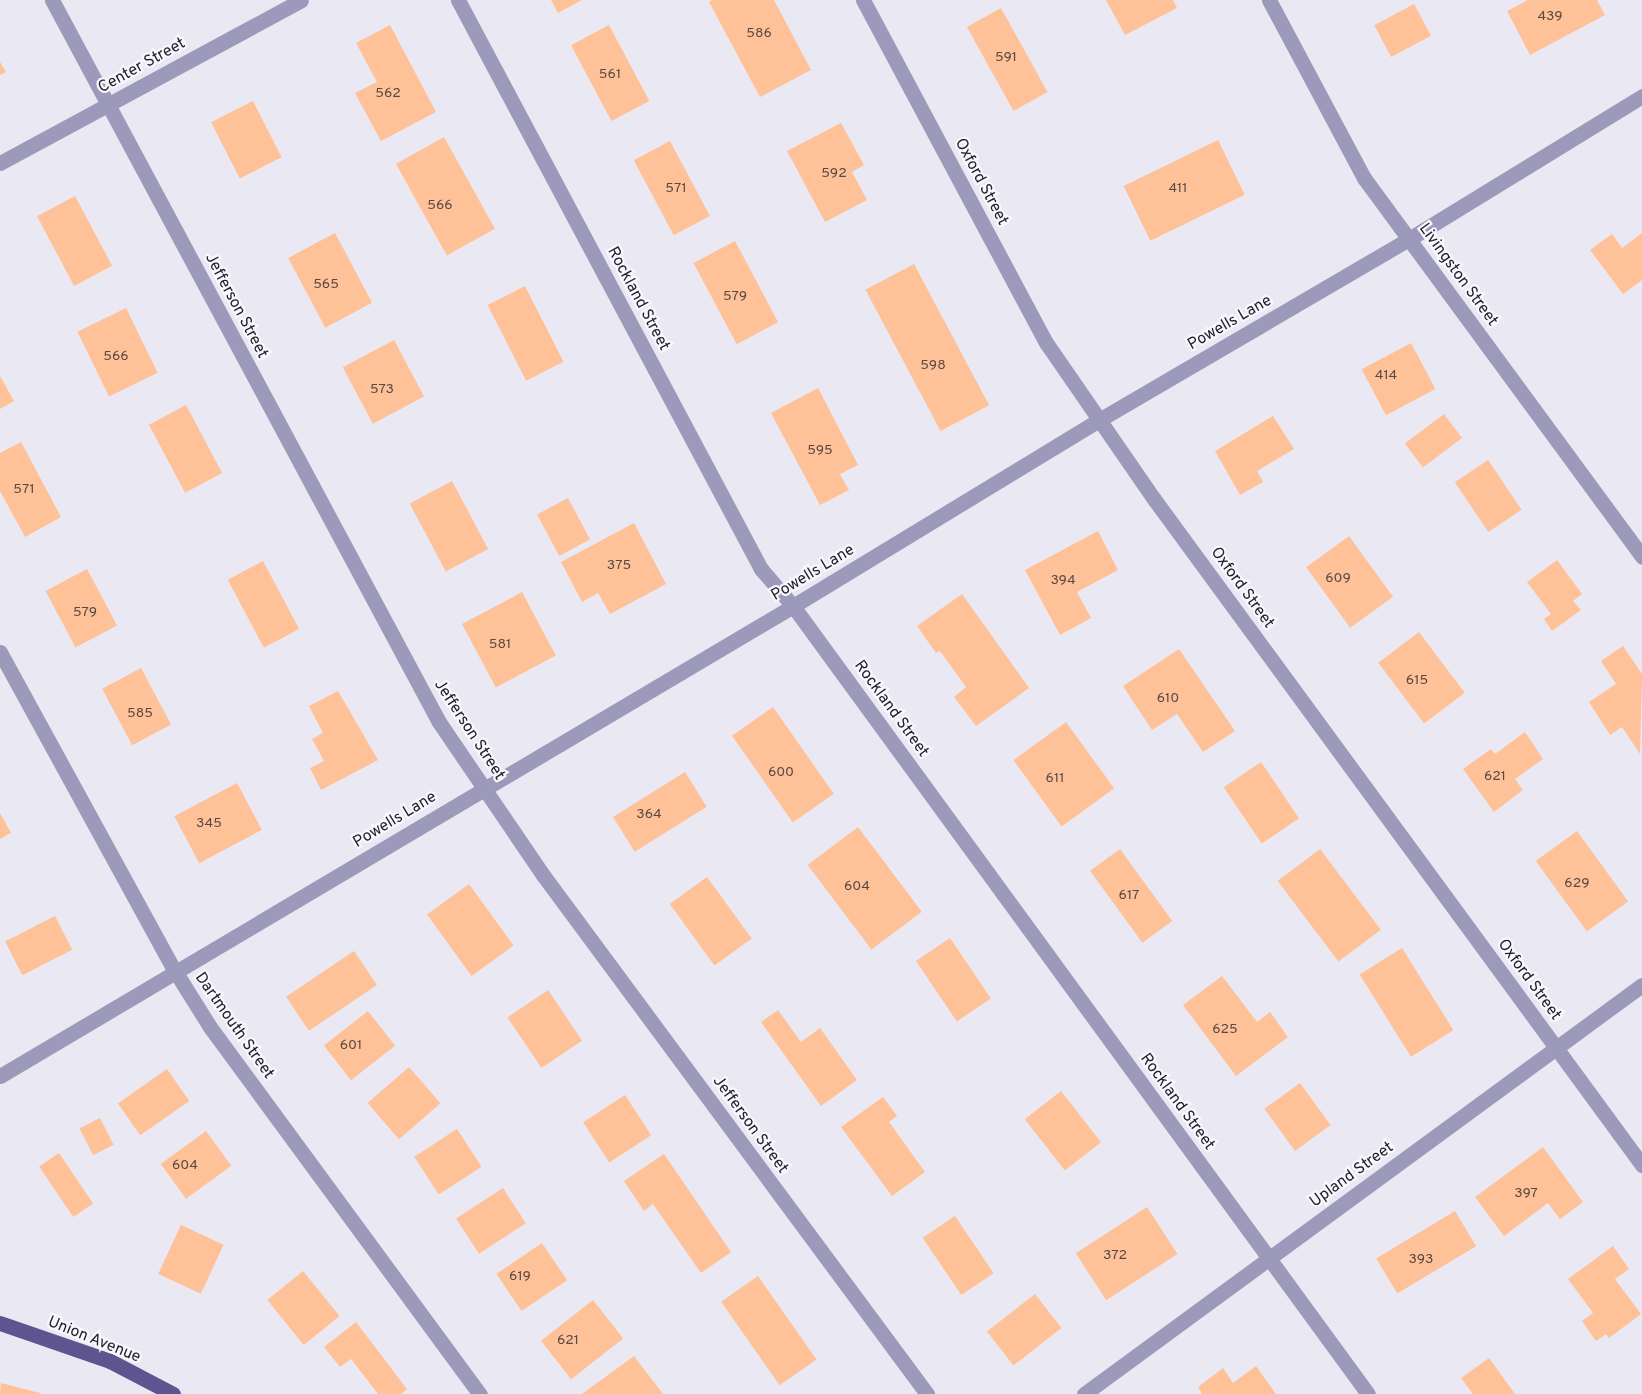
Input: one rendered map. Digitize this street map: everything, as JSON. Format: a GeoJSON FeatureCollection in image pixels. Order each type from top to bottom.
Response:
{"type":"FeatureCollection","features":[{"type":"Feature","properties":{"kind":"main road","name":"Union Avenue"},"geometry":{"type":"LineString","coordinates":[[0,1323],[110,1361],[173,1394]]}},
{"type":"Feature","properties":{"kind":"street","name":"Jefferson Street"},"geometry":{"type":"LineString","coordinates":[[52,0],[439,722],[550,885],[927,1394]]}},
{"type":"Feature","properties":{"kind":"street","name":"Center Street"},"geometry":{"type":"LineString","coordinates":[[0,163],[301,0]]}},
{"type":"Feature","properties":{"kind":"street","name":"Rockland Street"},"geometry":{"type":"LineString","coordinates":[[458,0],[761,569],[793,606],[1368,1394]]}},
{"type":"Feature","properties":{"kind":"street","name":"Oxford Street"},"geometry":{"type":"LineString","coordinates":[[863,0],[1047,344],[1099,420],[1642,1165]]}},
{"type":"Feature","properties":{"kind":"street","name":"Livingston Street"},"geometry":{"type":"LineString","coordinates":[[1269,0],[1364,178],[1642,557]]}},
{"type":"Feature","properties":{"kind":"street","name":"Powells Lane"},"geometry":{"type":"LineString","coordinates":[[0,1076],[793,606],[1099,420],[1409,239],[1642,96]]}},
{"type":"Feature","properties":{"kind":"street","name":"Dartmouth Street"},"geometry":{"type":"LineString","coordinates":[[0,652],[175,971],[210,1027],[480,1394]]}},
{"type":"Feature","properties":{"kind":"street","name":"Upland Street"},"geometry":{"type":"LineString","coordinates":[[1084,1394],[1642,985]]}},
{"type":"Feature","properties":{"kind":"building"},"geometry":{"type":"Polygon","coordinates":[[[551,0],[582,0],[558,13],[551,0]]]}},
{"type":"Feature","properties":{"kind":"building"},"geometry":{"type":"Polygon","coordinates":[[[712,0],[774,0],[811,70],[760,97],[709,2],[712,0]]]}},
{"type":"Feature","properties":{"kind":"building"},"geometry":{"type":"Polygon","coordinates":[[[1106,0],[1173,0],[1177,8],[1125,35],[1106,0]]]}},
{"type":"Feature","properties":{"kind":"building"},"geometry":{"type":"Polygon","coordinates":[[[1528,0],[1597,0],[1605,15],[1530,55],[1507,11],[1528,0]]]}},
{"type":"Feature","properties":{"kind":"building"},"geometry":{"type":"Polygon","coordinates":[[[1414,4],[1431,36],[1391,57],[1374,25],[1414,4]]]}},
{"type":"Feature","properties":{"kind":"building"},"geometry":{"type":"Polygon","coordinates":[[[1001,8],[1048,92],[1013,111],[967,27],[1001,8]]]}},
{"type":"Feature","properties":{"kind":"building"},"geometry":{"type":"Polygon","coordinates":[[[390,25],[436,112],[381,141],[355,93],[377,82],[356,43],[390,25]]]}},
{"type":"Feature","properties":{"kind":"building"},"geometry":{"type":"Polygon","coordinates":[[[609,25],[649,101],[611,121],[571,45],[609,25]]]}},
{"type":"Feature","properties":{"kind":"building"},"geometry":{"type":"Polygon","coordinates":[[[0,62],[6,72],[0,75],[0,62]]]}},
{"type":"Feature","properties":{"kind":"building"},"geometry":{"type":"Polygon","coordinates":[[[253,101],[282,157],[240,178],[211,122],[253,101]]]}},
{"type":"Feature","properties":{"kind":"building"},"geometry":{"type":"Polygon","coordinates":[[[841,123],[864,165],[852,172],[867,200],[825,222],[787,151],[841,123]]]}},
{"type":"Feature","properties":{"kind":"building"},"geometry":{"type":"Polygon","coordinates":[[[444,137],[495,229],[447,255],[396,164],[444,137]]]}},
{"type":"Feature","properties":{"kind":"building"},"geometry":{"type":"Polygon","coordinates":[[[1218,140],[1245,195],[1150,241],[1124,186],[1218,140]]]}},
{"type":"Feature","properties":{"kind":"building"},"geometry":{"type":"Polygon","coordinates":[[[670,141],[710,216],[674,235],[634,160],[670,141]]]}},
{"type":"Feature","properties":{"kind":"building"},"geometry":{"type":"Polygon","coordinates":[[[75,196],[112,266],[74,286],[37,216],[75,196]]]}},
{"type":"Feature","properties":{"kind":"building"},"geometry":{"type":"Polygon","coordinates":[[[335,233],[372,303],[325,328],[288,258],[335,233]]]}},
{"type":"Feature","properties":{"kind":"building"},"geometry":{"type":"Polygon","coordinates":[[[1642,233],[1642,280],[1623,294],[1590,250],[1612,234],[1622,248],[1642,233]]]}},
{"type":"Feature","properties":{"kind":"building"},"geometry":{"type":"Polygon","coordinates":[[[735,241],[778,322],[737,344],[694,263],[735,241]]]}},
{"type":"Feature","properties":{"kind":"building"},"geometry":{"type":"Polygon","coordinates":[[[914,264],[989,405],[941,431],[865,290],[914,264]]]}},
{"type":"Feature","properties":{"kind":"building"},"geometry":{"type":"Polygon","coordinates":[[[525,286],[564,362],[526,381],[488,305],[525,286]]]}},
{"type":"Feature","properties":{"kind":"building"},"geometry":{"type":"Polygon","coordinates":[[[126,308],[158,373],[109,396],[77,332],[126,308]]]}},
{"type":"Feature","properties":{"kind":"building"},"geometry":{"type":"Polygon","coordinates":[[[394,340],[424,397],[373,424],[343,367],[394,340]]]}},
{"type":"Feature","properties":{"kind":"building"},"geometry":{"type":"Polygon","coordinates":[[[1411,343],[1435,389],[1386,415],[1362,369],[1411,343]]]}},
{"type":"Feature","properties":{"kind":"building"},"geometry":{"type":"Polygon","coordinates":[[[0,376],[14,401],[0,409],[0,376]]]}},
{"type":"Feature","properties":{"kind":"building"},"geometry":{"type":"Polygon","coordinates":[[[818,388],[858,465],[840,474],[849,490],[820,505],[771,413],[818,388]]]}},
{"type":"Feature","properties":{"kind":"building"},"geometry":{"type":"Polygon","coordinates":[[[186,405],[222,473],[185,493],[149,425],[186,405]]]}},
{"type":"Feature","properties":{"kind":"building"},"geometry":{"type":"Polygon","coordinates":[[[1444,414],[1462,438],[1423,467],[1405,443],[1444,414]]]}},
{"type":"Feature","properties":{"kind":"building"},"geometry":{"type":"Polygon","coordinates":[[[1273,416],[1294,449],[1257,471],[1263,482],[1240,495],[1215,451],[1273,416]]]}},
{"type":"Feature","properties":{"kind":"building"},"geometry":{"type":"Polygon","coordinates":[[[21,442],[61,517],[25,537],[0,491],[0,453],[21,442]]]}},
{"type":"Feature","properties":{"kind":"building"},"geometry":{"type":"Polygon","coordinates":[[[1488,460],[1522,510],[1488,532],[1455,482],[1488,460]]]}},
{"type":"Feature","properties":{"kind":"building"},"geometry":{"type":"Polygon","coordinates":[[[452,481],[488,549],[446,572],[410,504],[452,481]]]}},
{"type":"Feature","properties":{"kind":"building"},"geometry":{"type":"Polygon","coordinates":[[[568,498],[590,539],[559,556],[537,514],[568,498]]]}},
{"type":"Feature","properties":{"kind":"building"},"geometry":{"type":"Polygon","coordinates":[[[634,523],[666,584],[610,614],[598,593],[582,602],[561,562],[634,523]]]}},
{"type":"Feature","properties":{"kind":"building"},"geometry":{"type":"Polygon","coordinates":[[[1098,531],[1118,570],[1077,592],[1091,618],[1060,635],[1025,570],[1098,531]]]}},
{"type":"Feature","properties":{"kind":"building"},"geometry":{"type":"Polygon","coordinates":[[[1349,536],[1393,597],[1350,628],[1306,567],[1349,536]]]}},
{"type":"Feature","properties":{"kind":"building"},"geometry":{"type":"Polygon","coordinates":[[[1557,560],[1582,594],[1573,601],[1581,610],[1552,631],[1544,619],[1551,614],[1527,582],[1557,560]]]}},
{"type":"Feature","properties":{"kind":"building"},"geometry":{"type":"Polygon","coordinates":[[[263,561],[299,629],[264,648],[228,580],[263,561]]]}},
{"type":"Feature","properties":{"kind":"building"},"geometry":{"type":"Polygon","coordinates":[[[87,569],[117,626],[76,648],[46,591],[87,569]]]}},
{"type":"Feature","properties":{"kind":"building"},"geometry":{"type":"Polygon","coordinates":[[[522,592],[556,656],[496,687],[462,624],[522,592]]]}},
{"type":"Feature","properties":{"kind":"building"},"geometry":{"type":"Polygon","coordinates":[[[962,594],[1029,688],[976,726],[954,697],[966,687],[940,651],[936,653],[917,626],[962,594]]]}},
{"type":"Feature","properties":{"kind":"building"},"geometry":{"type":"Polygon","coordinates":[[[1419,632],[1465,693],[1424,723],[1378,663],[1419,632]]]}},
{"type":"Feature","properties":{"kind":"building"},"geometry":{"type":"Polygon","coordinates":[[[1623,646],[1642,674],[1640,754],[1622,727],[1610,735],[1589,702],[1616,684],[1601,661],[1623,646]]]}},
{"type":"Feature","properties":{"kind":"building"},"geometry":{"type":"Polygon","coordinates":[[[1179,649],[1235,731],[1203,752],[1177,714],[1152,730],[1123,686],[1179,649]]]}},
{"type":"Feature","properties":{"kind":"building"},"geometry":{"type":"Polygon","coordinates":[[[141,668],[171,725],[132,745],[102,689],[141,668]]]}},
{"type":"Feature","properties":{"kind":"building"},"geometry":{"type":"Polygon","coordinates":[[[338,691],[378,760],[321,790],[310,768],[324,761],[312,739],[323,733],[309,706],[338,691]]]}},
{"type":"Feature","properties":{"kind":"building"},"geometry":{"type":"Polygon","coordinates":[[[773,707],[834,794],[793,823],[732,736],[773,707]]]}},
{"type":"Feature","properties":{"kind":"building"},"geometry":{"type":"Polygon","coordinates":[[[1066,722],[1114,788],[1062,827],[1013,760],[1066,722]]]}},
{"type":"Feature","properties":{"kind":"building"},"geometry":{"type":"Polygon","coordinates":[[[1525,732],[1543,759],[1515,779],[1523,790],[1494,812],[1463,769],[1491,749],[1495,754],[1525,732]]]}},
{"type":"Feature","properties":{"kind":"building"},"geometry":{"type":"Polygon","coordinates":[[[1261,762],[1299,818],[1262,844],[1224,787],[1261,762]]]}},
{"type":"Feature","properties":{"kind":"building"},"geometry":{"type":"Polygon","coordinates":[[[685,772],[707,807],[635,852],[613,817],[685,772]]]}},
{"type":"Feature","properties":{"kind":"building"},"geometry":{"type":"Polygon","coordinates":[[[237,783],[262,830],[199,863],[174,816],[237,783]]]}},
{"type":"Feature","properties":{"kind":"building"},"geometry":{"type":"Polygon","coordinates":[[[0,813],[11,833],[0,839],[0,813]]]}},
{"type":"Feature","properties":{"kind":"building"},"geometry":{"type":"Polygon","coordinates":[[[858,827],[922,912],[871,950],[808,865],[858,827]]]}},
{"type":"Feature","properties":{"kind":"building"},"geometry":{"type":"Polygon","coordinates":[[[1577,831],[1628,901],[1587,931],[1536,861],[1577,831]]]}},
{"type":"Feature","properties":{"kind":"building"},"geometry":{"type":"Polygon","coordinates":[[[1120,849],[1172,921],[1142,943],[1090,871],[1120,849]]]}},
{"type":"Feature","properties":{"kind":"building"},"geometry":{"type":"Polygon","coordinates":[[[1320,849],[1381,930],[1338,962],[1278,881],[1320,849]]]}},
{"type":"Feature","properties":{"kind":"building"},"geometry":{"type":"Polygon","coordinates":[[[707,877],[752,938],[714,966],[670,904],[707,877]]]}},
{"type":"Feature","properties":{"kind":"building"},"geometry":{"type":"Polygon","coordinates":[[[469,884],[514,945],[472,976],[427,915],[469,884]]]}},
{"type":"Feature","properties":{"kind":"building"},"geometry":{"type":"Polygon","coordinates":[[[55,916],[72,950],[22,975],[5,941],[55,916]]]}},
{"type":"Feature","properties":{"kind":"building"},"geometry":{"type":"Polygon","coordinates":[[[950,938],[991,999],[957,1021],[916,961],[950,938]]]}},
{"type":"Feature","properties":{"kind":"building"},"geometry":{"type":"Polygon","coordinates":[[[1402,948],[1453,1030],[1411,1057],[1360,974],[1402,948]]]}},
{"type":"Feature","properties":{"kind":"building"},"geometry":{"type":"Polygon","coordinates":[[[354,951],[377,985],[309,1031],[286,997],[354,951]]]}},
{"type":"Feature","properties":{"kind":"building"},"geometry":{"type":"Polygon","coordinates":[[[1222,976],[1257,1022],[1270,1012],[1288,1037],[1236,1076],[1183,1005],[1222,976]]]}},
{"type":"Feature","properties":{"kind":"building"},"geometry":{"type":"Polygon","coordinates":[[[548,990],[582,1041],[541,1068],[507,1017],[548,990]]]}},
{"type":"Feature","properties":{"kind":"building"},"geometry":{"type":"Polygon","coordinates":[[[778,1010],[801,1042],[820,1028],[857,1080],[821,1106],[761,1022],[778,1010]]]}},
{"type":"Feature","properties":{"kind":"building"},"geometry":{"type":"Polygon","coordinates":[[[368,1011],[395,1046],[351,1080],[324,1045],[368,1011]]]}},
{"type":"Feature","properties":{"kind":"building"},"geometry":{"type":"Polygon","coordinates":[[[409,1067],[440,1103],[399,1139],[367,1103],[409,1067]]]}},
{"type":"Feature","properties":{"kind":"building"},"geometry":{"type":"Polygon","coordinates":[[[167,1069],[189,1101],[140,1135],[118,1103],[167,1069]]]}},
{"type":"Feature","properties":{"kind":"building"},"geometry":{"type":"Polygon","coordinates":[[[1300,1083],[1331,1125],[1295,1151],[1264,1109],[1300,1083]]]}},
{"type":"Feature","properties":{"kind":"building"},"geometry":{"type":"Polygon","coordinates":[[[1061,1091],[1101,1142],[1065,1171],[1025,1119],[1061,1091]]]}},
{"type":"Feature","properties":{"kind":"building"},"geometry":{"type":"Polygon","coordinates":[[[625,1095],[651,1135],[609,1162],[583,1122],[625,1095]]]}},
{"type":"Feature","properties":{"kind":"building"},"geometry":{"type":"Polygon","coordinates":[[[883,1097],[897,1116],[889,1122],[925,1172],[892,1196],[841,1127],[883,1097]]]}},
{"type":"Feature","properties":{"kind":"building"},"geometry":{"type":"Polygon","coordinates":[[[100,1118],[114,1145],[93,1155],[80,1128],[100,1118]]]}},
{"type":"Feature","properties":{"kind":"building"},"geometry":{"type":"Polygon","coordinates":[[[457,1129],[482,1167],[439,1195],[414,1157],[457,1129]]]}},
{"type":"Feature","properties":{"kind":"building"},"geometry":{"type":"Polygon","coordinates":[[[206,1131],[231,1166],[186,1199],[161,1164],[206,1131]]]}},
{"type":"Feature","properties":{"kind":"building"},"geometry":{"type":"Polygon","coordinates":[[[1543,1147],[1583,1202],[1560,1219],[1548,1203],[1504,1236],[1475,1197],[1543,1147]]]}},
{"type":"Feature","properties":{"kind":"building"},"geometry":{"type":"Polygon","coordinates":[[[59,1153],[93,1204],[73,1217],[39,1166],[59,1153]]]}},
{"type":"Feature","properties":{"kind":"building"},"geometry":{"type":"Polygon","coordinates":[[[664,1154],[731,1252],[701,1273],[653,1204],[644,1211],[624,1181],[664,1154]]]}},
{"type":"Feature","properties":{"kind":"building"},"geometry":{"type":"Polygon","coordinates":[[[503,1188],[526,1223],[479,1254],[456,1218],[503,1188]]]}},
{"type":"Feature","properties":{"kind":"building"},"geometry":{"type":"Polygon","coordinates":[[[1147,1207],[1177,1254],[1106,1300],[1076,1253],[1147,1207]]]}},
{"type":"Feature","properties":{"kind":"building"},"geometry":{"type":"Polygon","coordinates":[[[1455,1211],[1476,1246],[1397,1294],[1376,1258],[1455,1211]]]}},
{"type":"Feature","properties":{"kind":"building"},"geometry":{"type":"Polygon","coordinates":[[[955,1216],[994,1273],[961,1295],[923,1238],[955,1216]]]}},
{"type":"Feature","properties":{"kind":"building"},"geometry":{"type":"Polygon","coordinates":[[[181,1225],[224,1245],[201,1294],[158,1274],[181,1225]]]}},
{"type":"Feature","properties":{"kind":"building"},"geometry":{"type":"Polygon","coordinates":[[[542,1243],[567,1280],[522,1311],[496,1274],[542,1243]]]}},
{"type":"Feature","properties":{"kind":"building"},"geometry":{"type":"Polygon","coordinates":[[[1613,1246],[1629,1269],[1615,1279],[1641,1314],[1609,1338],[1606,1334],[1596,1341],[1582,1321],[1593,1313],[1568,1279],[1613,1246]]]}},
{"type":"Feature","properties":{"kind":"building"},"geometry":{"type":"Polygon","coordinates":[[[303,1271],[340,1316],[304,1345],[267,1300],[303,1271]]]}},
{"type":"Feature","properties":{"kind":"building"},"geometry":{"type":"Polygon","coordinates":[[[758,1276],[817,1360],[780,1385],[721,1302],[758,1276]]]}},
{"type":"Feature","properties":{"kind":"building"},"geometry":{"type":"Polygon","coordinates":[[[1035,1294],[1061,1328],[1013,1365],[987,1332],[1035,1294]]]}},
{"type":"Feature","properties":{"kind":"building"},"geometry":{"type":"Polygon","coordinates":[[[593,1300],[623,1339],[571,1379],[541,1341],[593,1300]]]}},
{"type":"Feature","properties":{"kind":"building"},"geometry":{"type":"Polygon","coordinates":[[[356,1322],[407,1389],[401,1394],[378,1394],[351,1359],[340,1367],[324,1347],[356,1322]]]}},
{"type":"Feature","properties":{"kind":"building"},"geometry":{"type":"Polygon","coordinates":[[[634,1356],[663,1394],[582,1394],[634,1356]]]}},
{"type":"Feature","properties":{"kind":"building"},"geometry":{"type":"Polygon","coordinates":[[[1489,1358],[1515,1394],[1473,1394],[1461,1378],[1489,1358]]]}},
{"type":"Feature","properties":{"kind":"building"},"geometry":{"type":"Polygon","coordinates":[[[1256,1366],[1276,1394],[1202,1394],[1198,1387],[1223,1368],[1233,1383],[1256,1366]]]}},
{"type":"Feature","properties":{"kind":"building"},"geometry":{"type":"Polygon","coordinates":[[[1,1383],[40,1393],[40,1394],[0,1394],[1,1383]]]}}]}
